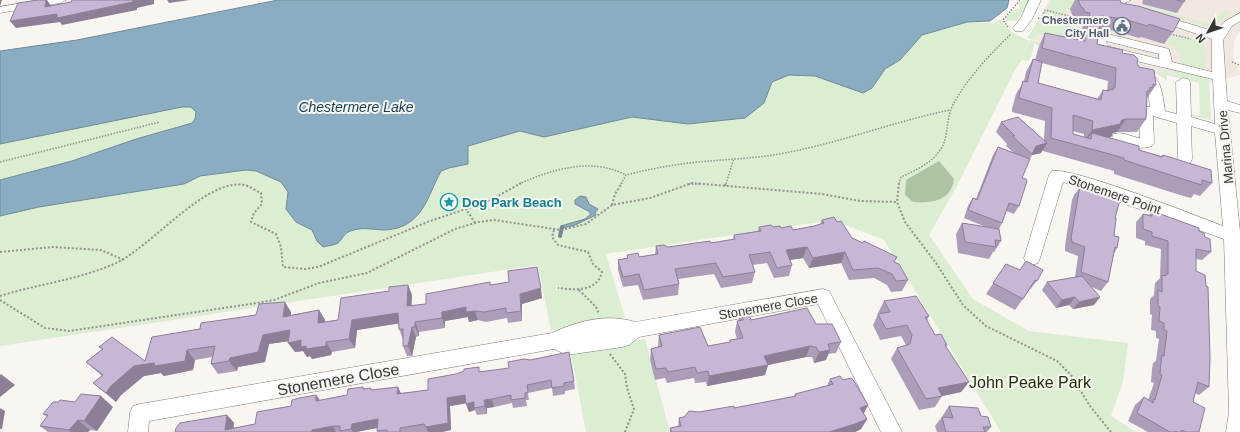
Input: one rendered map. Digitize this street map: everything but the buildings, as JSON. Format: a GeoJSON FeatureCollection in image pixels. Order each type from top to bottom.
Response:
{"type":"FeatureCollection","features":[{"type":"Feature","properties":{"kind":"street"},"geometry":{"type":"LineString","coordinates":[[0,10],[60,0]]}},
{"type":"Feature","properties":{"kind":"street"},"geometry":{"type":"LineString","coordinates":[[1019,28],[1028,16],[1035,0]]}},
{"type":"Feature","properties":{"kind":"street"},"geometry":{"type":"LineString","coordinates":[[1103,0],[1118,1],[1139,11],[1218,37],[1228,24],[1240,16]]}},
{"type":"Feature","properties":{"kind":"street"},"geometry":{"type":"LineString","coordinates":[[1166,64],[1165,52],[1100,36],[1099,38],[1102,47],[1106,50],[1219,77]]}},
{"type":"Feature","properties":{"kind":"street","name":"Marina Drive"},"geometry":{"type":"LineString","coordinates":[[1218,37],[1222,130],[1238,236],[1239,412],[1236,432]]}},
{"type":"Feature","properties":{"kind":"street"},"geometry":{"type":"LineString","coordinates":[[1136,75],[1151,79],[1154,84],[1158,113]]}},
{"type":"Feature","properties":{"kind":"street"},"geometry":{"type":"LineString","coordinates":[[1183,82],[1185,159]]}},
{"type":"Feature","properties":{"kind":"street"},"geometry":{"type":"LineString","coordinates":[[1221,104],[1240,109]]}},
{"type":"Feature","properties":{"kind":"street"},"geometry":{"type":"LineString","coordinates":[[1119,137],[1129,142],[1147,144],[1146,110],[1222,130]]}},
{"type":"Feature","properties":{"kind":"street","name":"Stonemere Point"},"geometry":{"type":"LineString","coordinates":[[1032,258],[1057,175],[1078,180],[1238,236]]}},
{"type":"Feature","properties":{"kind":"street","name":"Stonemere Close"},"geometry":{"type":"LineString","coordinates":[[138,432],[140,413],[555,341],[566,347],[622,339],[634,330],[823,296],[892,432]]}},
{"type":"Feature","properties":{"kind":"path"},"geometry":{"type":"LineString","coordinates":[[1020,0],[1003,20],[1008,29],[1013,32],[990,53],[950,110],[943,148],[925,166],[901,177],[899,181],[897,202],[908,228],[936,263],[969,312],[986,326],[1044,353],[1057,361],[1071,375],[1090,406],[1111,432]]}},
{"type":"Feature","properties":{"kind":"path"},"geometry":{"type":"LineString","coordinates":[[1012,11],[1041,19],[1045,10],[1073,17]]}},
{"type":"Feature","properties":{"kind":"path"},"geometry":{"type":"LineString","coordinates":[[1232,62],[1240,65]]}},
{"type":"Feature","properties":{"kind":"path"},"geometry":{"type":"LineString","coordinates":[[612,205],[615,194],[626,175],[675,164],[759,157],[814,147],[854,137],[912,119],[950,110]]}},
{"type":"Feature","properties":{"kind":"path"},"geometry":{"type":"LineString","coordinates":[[0,162],[160,122]]}},
{"type":"Feature","properties":{"kind":"path"},"geometry":{"type":"LineString","coordinates":[[725,186],[734,158]]}},
{"type":"Feature","properties":{"kind":"path"},"geometry":{"type":"LineString","coordinates":[[0,296],[84,276],[125,260],[196,202],[218,190],[235,185],[250,186],[261,193],[262,204],[254,213],[251,222],[256,227],[273,231],[280,241],[284,266],[297,270],[307,270],[318,267],[430,221],[493,199],[538,175],[577,166],[604,165],[619,170],[626,175]]}},
{"type":"Feature","properties":{"kind":"path"},"geometry":{"type":"LineString","coordinates":[[0,300],[45,328],[68,331],[257,303],[274,300],[319,282],[368,272],[392,262],[456,229],[475,223],[494,220],[528,224],[554,230],[586,224],[612,205],[650,198],[680,186],[692,183],[822,194],[860,201],[897,202]]}},
{"type":"Feature","properties":{"kind":"path"},"geometry":{"type":"LineString","coordinates":[[466,209],[475,223]]}},
{"type":"Feature","properties":{"kind":"path"},"geometry":{"type":"LineString","coordinates":[[554,230],[552,237],[555,244],[564,248],[588,252],[593,264],[602,272],[602,276],[594,284],[579,290],[558,288]]}},
{"type":"Feature","properties":{"kind":"path"},"geometry":{"type":"LineString","coordinates":[[0,252],[53,247],[101,250],[125,260]]}},
{"type":"Feature","properties":{"kind":"path"},"geometry":{"type":"LineString","coordinates":[[579,290],[583,296],[594,303],[600,315]]}},
{"type":"Feature","properties":{"kind":"path"},"geometry":{"type":"LineString","coordinates":[[610,352],[625,374],[626,388],[634,410],[625,432]]}},
{"type":"Feature","properties":{"kind":"shaded area"},"geometry":{"type":"Polygon","coordinates":[[[1049,0],[1240,0],[1240,31],[1235,38],[1233,58],[1238,66],[1240,75],[1208,83],[1030,39],[1049,0]]]}},
{"type":"Feature","properties":{"kind":"green space"},"geometry":{"type":"Polygon","coordinates":[[[1023,0],[1030,0],[1017,21],[1006,21],[1005,18],[1015,10],[1020,9],[1018,4],[1023,0]]]}},
{"type":"Feature","properties":{"kind":"green space"},"geometry":{"type":"Polygon","coordinates":[[[1051,0],[1084,0],[1071,10],[1065,9],[1067,15],[1047,10],[1051,0]]]}},
{"type":"Feature","properties":{"kind":"green space"},"geometry":{"type":"Polygon","coordinates":[[[1144,5],[1204,23],[1211,22],[1214,17],[1222,14],[1225,9],[1231,13],[1215,24],[1206,26],[1143,7],[1144,5]]]}},
{"type":"Feature","properties":{"kind":"green space","name":"John Peake Park"},"geometry":{"type":"Polygon","coordinates":[[[1046,10],[1068,17],[1070,23],[1080,25],[1074,26],[1083,27],[1082,52],[1175,75],[1177,69],[1209,79],[1211,120],[1194,117],[1190,114],[1200,116],[1199,83],[1167,75],[1167,81],[1155,72],[1034,44],[1032,55],[1028,61],[1022,60],[1014,72],[959,182],[929,235],[973,299],[1029,331],[1128,343],[1123,382],[1111,416],[1136,432],[1001,432],[884,240],[833,220],[606,254],[625,317],[551,331],[538,265],[0,346],[0,216],[39,207],[184,184],[200,176],[246,170],[256,171],[281,182],[288,192],[296,222],[312,230],[317,241],[341,237],[356,229],[387,230],[408,223],[417,218],[433,191],[441,171],[461,166],[467,146],[520,131],[544,137],[632,117],[688,124],[764,103],[772,82],[789,75],[815,76],[863,93],[872,88],[885,69],[900,60],[922,35],[967,22],[995,23],[997,20],[1002,20],[1008,30],[1029,41],[1021,59],[1030,40],[1050,44],[1051,38],[1037,33],[1034,39],[1027,38],[1039,19],[1042,20],[1046,10]]]}},
{"type":"Feature","properties":{"kind":"green space"},"geometry":{"type":"Polygon","coordinates":[[[1170,35],[1184,39],[1201,38],[1204,40],[1205,69],[1181,65],[1181,53],[1176,52],[1177,48],[1168,44],[1170,35]]]}},
{"type":"Feature","properties":{"kind":"green space"},"geometry":{"type":"Polygon","coordinates":[[[182,107],[191,107],[196,112],[195,119],[192,122],[72,161],[0,180],[0,144],[182,107]]]}},
{"type":"Feature","properties":{"kind":"green space"},"geometry":{"type":"Polygon","coordinates":[[[939,161],[954,179],[949,192],[940,199],[934,201],[913,202],[905,195],[906,180],[939,161]]]}},
{"type":"Feature","properties":{"kind":"green space"},"geometry":{"type":"Polygon","coordinates":[[[645,339],[670,432],[586,432],[571,354],[645,339]]]}},
{"type":"Feature","properties":{"kind":"water","name":"Chestermere Lake"},"geometry":{"type":"Polygon","coordinates":[[[278,0],[1009,0],[1007,8],[990,21],[967,22],[922,35],[900,60],[885,69],[872,88],[863,93],[815,76],[789,75],[772,82],[764,103],[745,118],[688,124],[632,117],[544,137],[520,131],[468,146],[468,164],[441,171],[422,210],[407,224],[397,228],[385,230],[358,229],[350,231],[338,243],[323,247],[317,241],[312,230],[296,222],[286,209],[288,192],[281,182],[256,171],[246,170],[200,176],[184,184],[39,207],[0,216],[0,180],[72,161],[136,139],[192,123],[195,119],[196,112],[191,107],[182,107],[0,144],[0,51],[77,40],[278,0]]]}},
{"type":"Feature","properties":{"kind":"water"},"geometry":{"type":"Polygon","coordinates":[[[580,196],[586,197],[589,204],[598,209],[595,213],[596,215],[575,225],[563,228],[561,226],[585,219],[590,215],[590,212],[575,204],[575,200],[580,196]]]}},
{"type":"Feature","properties":{"kind":"waterway"},"geometry":{"type":"LineString","coordinates":[[560,236],[562,227]]}},
{"type":"Feature","properties":{"kind":"place","name":"Chestermere City Hall"},"geometry":{"type":"Point","coordinates":[1122,26]}},
{"type":"Feature","properties":{"kind":"place","name":"Dog Park Beach"},"geometry":{"type":"Point","coordinates":[449,202]}}]}
